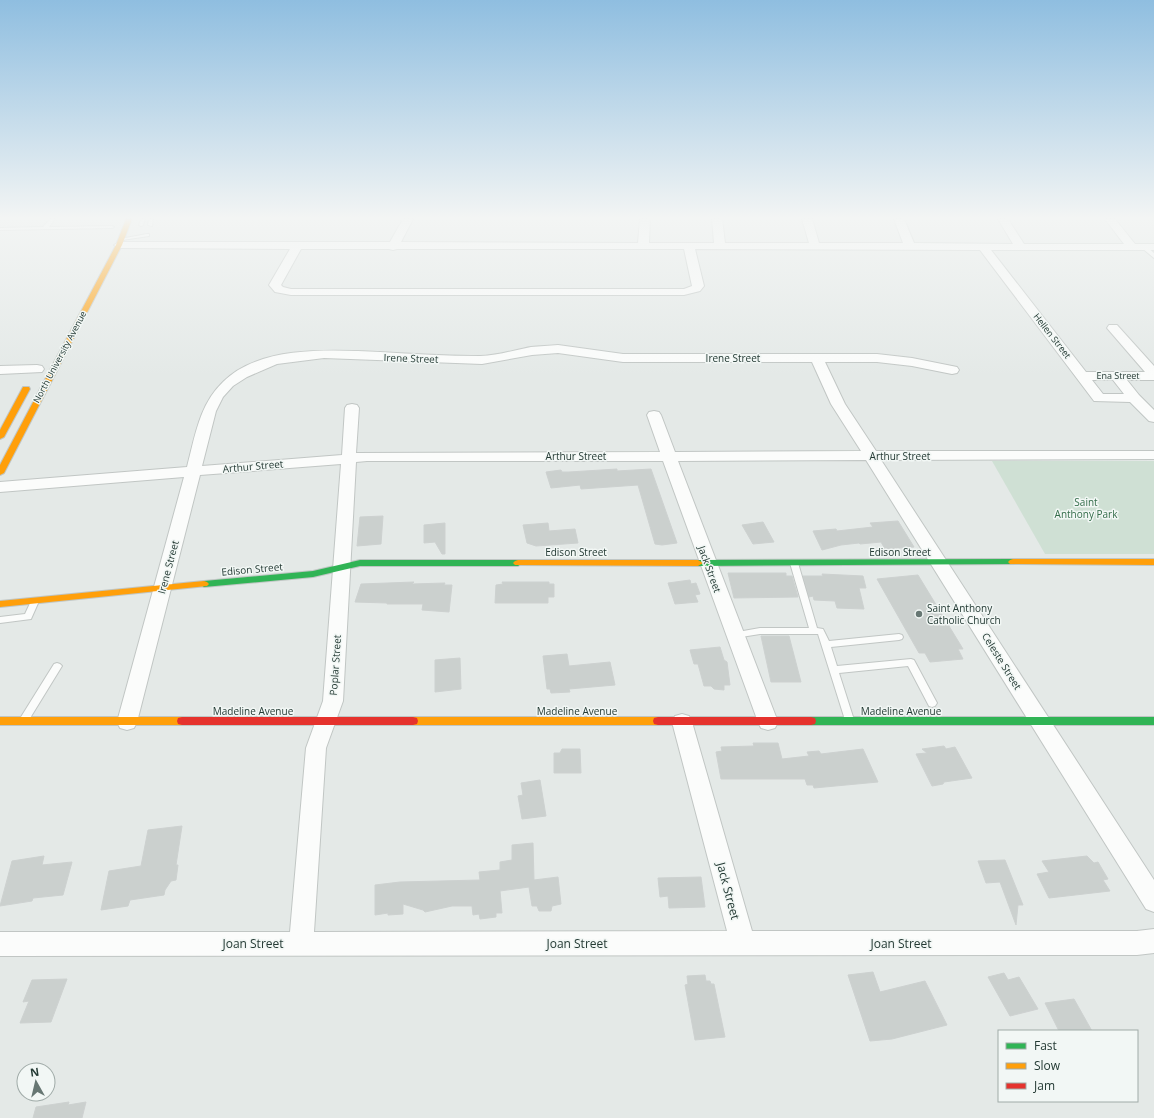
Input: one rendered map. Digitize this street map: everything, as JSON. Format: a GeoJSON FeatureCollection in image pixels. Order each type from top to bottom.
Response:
{"type":"FeatureCollection","features":[{"type":"Feature","properties":{"kind":"street","name":"North University Avenue"},"geometry":{"type":"LineString","coordinates":[[0,473],[106,271]]}},
{"type":"Feature","properties":{"kind":"street"},"geometry":{"type":"LineString","coordinates":[[282,271],[275,285],[279,290],[284,291],[684,292],[696,289],[698,286],[695,271]]}},
{"type":"Feature","properties":{"kind":"street","name":"Hellen Street"},"geometry":{"type":"LineString","coordinates":[[1002,271],[1099,398],[1134,398]]}},
{"type":"Feature","properties":{"kind":"street"},"geometry":{"type":"LineString","coordinates":[[1113,328],[1154,375]]}},
{"type":"Feature","properties":{"kind":"street","name":"Irene Street"},"geometry":{"type":"LineString","coordinates":[[128,722],[209,411],[216,395],[227,384],[242,374],[264,364],[287,358],[324,354],[482,360],[504,357],[532,350],[565,349],[623,358],[817,358],[896,360],[952,370]]}},
{"type":"Feature","properties":{"kind":"street","name":"Celeste Street"},"geometry":{"type":"LineString","coordinates":[[817,358],[838,404],[870,456],[940,562],[1154,901]]}},
{"type":"Feature","properties":{"kind":"street"},"geometry":{"type":"LineString","coordinates":[[0,370],[35,372]]}},
{"type":"Feature","properties":{"kind":"street","name":"North University Avenue"},"geometry":{"type":"LineString","coordinates":[[0,437],[35,372]]}},
{"type":"Feature","properties":{"kind":"street","name":"Ena Street"},"geometry":{"type":"LineString","coordinates":[[1082,376],[1154,375]]}},
{"type":"Feature","properties":{"kind":"street"},"geometry":{"type":"LineString","coordinates":[[1117,376],[1134,398],[1154,418]]}},
{"type":"Feature","properties":{"kind":"street","name":"Poplar Street"},"geometry":{"type":"LineString","coordinates":[[301,944],[316,748],[332,701],[352,408]]}},
{"type":"Feature","properties":{"kind":"street","name":"Jack Street"},"geometry":{"type":"LineString","coordinates":[[654,415],[768,722]]}},
{"type":"Feature","properties":{"kind":"street","name":"Arthur Street"},"geometry":{"type":"LineString","coordinates":[[0,487],[194,470],[392,456],[1154,455]]}},
{"type":"Feature","properties":{"kind":"street","name":"Edison Street"},"geometry":{"type":"LineString","coordinates":[[0,604],[313,574],[360,563],[1154,562]]}},
{"type":"Feature","properties":{"kind":"street","name":"Madeline Avenue"},"geometry":{"type":"LineString","coordinates":[[0,721],[1154,721]]}},
{"type":"Feature","properties":{"kind":"street","name":"Jack Street"},"geometry":{"type":"LineString","coordinates":[[682,722],[742,944]]}},
{"type":"Feature","properties":{"kind":"street","name":"Joan Street"},"geometry":{"type":"LineString","coordinates":[[0,944],[1137,943],[1154,941]]}},
{"type":"Feature","properties":{"kind":"lane"},"geometry":{"type":"LineString","coordinates":[[794,563],[814,631]]}},
{"type":"Feature","properties":{"kind":"lane"},"geometry":{"type":"LineString","coordinates":[[0,620],[28,616],[35,600]]}},
{"type":"Feature","properties":{"kind":"lane"},"geometry":{"type":"LineString","coordinates":[[735,635],[760,631],[820,632],[823,635],[850,722]]}},
{"type":"Feature","properties":{"kind":"lane"},"geometry":{"type":"LineString","coordinates":[[826,644],[899,637]]}},
{"type":"Feature","properties":{"kind":"lane"},"geometry":{"type":"LineString","coordinates":[[834,670],[911,662],[932,703]]}},
{"type":"Feature","properties":{"kind":"lane"},"geometry":{"type":"LineString","coordinates":[[24,721],[57,666]]}},
{"type":"Feature","properties":{"kind":"green space","name":"Saint Anthony Park"},"geometry":{"type":"Polygon","coordinates":[[[992,461],[1154,461],[1154,554],[1045,554],[992,461]]]}},
{"type":"Feature","properties":{"kind":"building"},"geometry":{"type":"Polygon","coordinates":[[[617,469],[617,471],[651,469],[677,543],[662,545],[655,544],[638,485],[581,489],[580,485],[551,488],[546,472],[561,470],[562,472],[569,472],[617,469]]]}},
{"type":"Feature","properties":{"kind":"building"},"geometry":{"type":"Polygon","coordinates":[[[383,516],[381,544],[357,546],[360,517],[383,516]]]}},
{"type":"Feature","properties":{"kind":"building"},"geometry":{"type":"Polygon","coordinates":[[[898,521],[914,547],[885,549],[881,542],[841,545],[822,550],[813,531],[836,529],[837,531],[873,527],[870,523],[898,521]]]}},
{"type":"Feature","properties":{"kind":"building"},"geometry":{"type":"Polygon","coordinates":[[[763,522],[774,542],[753,544],[742,525],[763,522]]]}},
{"type":"Feature","properties":{"kind":"building"},"geometry":{"type":"Polygon","coordinates":[[[445,523],[445,554],[442,554],[435,542],[424,543],[424,525],[445,523]]]}},
{"type":"Feature","properties":{"kind":"building"},"geometry":{"type":"Polygon","coordinates":[[[548,523],[549,531],[575,529],[578,543],[536,546],[527,543],[523,525],[548,523]]]}},
{"type":"Feature","properties":{"kind":"building"},"geometry":{"type":"Polygon","coordinates":[[[728,573],[786,573],[786,576],[792,576],[798,597],[734,598],[728,573]]]}},
{"type":"Feature","properties":{"kind":"building"},"geometry":{"type":"Polygon","coordinates":[[[822,574],[863,576],[866,588],[859,588],[864,609],[837,608],[835,601],[814,600],[813,596],[809,597],[803,576],[823,576],[822,574]]]}},
{"type":"Feature","properties":{"kind":"building","name":"Saint Anthony Catholic Church"},"geometry":{"type":"Polygon","coordinates":[[[918,575],[963,649],[958,649],[963,659],[930,662],[925,653],[919,653],[877,579],[918,575]]]}},
{"type":"Feature","properties":{"kind":"building"},"geometry":{"type":"Polygon","coordinates":[[[690,580],[691,584],[696,583],[700,594],[695,595],[698,602],[675,604],[668,583],[690,580]]]}},
{"type":"Feature","properties":{"kind":"building"},"geometry":{"type":"Polygon","coordinates":[[[414,582],[412,584],[445,583],[444,585],[452,585],[449,612],[422,610],[423,604],[355,602],[361,584],[414,582]]]}},
{"type":"Feature","properties":{"kind":"building"},"geometry":{"type":"Polygon","coordinates":[[[502,582],[549,582],[549,584],[554,584],[554,597],[548,597],[548,603],[495,603],[496,585],[503,584],[502,582]]]}},
{"type":"Feature","properties":{"kind":"building"},"geometry":{"type":"Polygon","coordinates":[[[761,636],[789,636],[801,682],[771,682],[761,636]]]}},
{"type":"Feature","properties":{"kind":"building"},"geometry":{"type":"Polygon","coordinates":[[[720,647],[724,660],[727,662],[730,685],[724,685],[724,690],[714,689],[711,686],[704,686],[698,664],[694,664],[690,650],[720,647]]]}},
{"type":"Feature","properties":{"kind":"building"},"geometry":{"type":"Polygon","coordinates":[[[567,654],[569,666],[610,662],[615,685],[569,689],[570,692],[551,693],[550,689],[547,689],[543,656],[567,654]]]}},
{"type":"Feature","properties":{"kind":"building"},"geometry":{"type":"Polygon","coordinates":[[[460,658],[461,689],[435,692],[435,660],[460,658]]]}},
{"type":"Feature","properties":{"kind":"building"},"geometry":{"type":"Polygon","coordinates":[[[753,743],[778,743],[782,759],[809,756],[807,752],[819,751],[821,754],[863,749],[878,782],[814,788],[813,785],[807,785],[805,779],[721,779],[716,752],[722,751],[721,747],[754,746],[753,743]]]}},
{"type":"Feature","properties":{"kind":"building"},"geometry":{"type":"Polygon","coordinates":[[[944,746],[946,749],[955,747],[972,778],[944,782],[943,784],[932,786],[916,754],[927,753],[922,749],[944,746]]]}},
{"type":"Feature","properties":{"kind":"building"},"geometry":{"type":"Polygon","coordinates":[[[562,749],[580,749],[581,773],[554,773],[554,753],[560,753],[562,749]]]}},
{"type":"Feature","properties":{"kind":"building"},"geometry":{"type":"Polygon","coordinates":[[[540,780],[546,816],[522,819],[518,796],[523,795],[521,783],[540,780]]]}},
{"type":"Feature","properties":{"kind":"building"},"geometry":{"type":"Polygon","coordinates":[[[182,826],[176,865],[178,865],[176,880],[171,881],[165,890],[164,895],[130,900],[128,906],[101,910],[109,871],[141,866],[148,830],[182,826]]]}},
{"type":"Feature","properties":{"kind":"building"},"geometry":{"type":"Polygon","coordinates":[[[533,843],[534,880],[558,877],[561,904],[552,906],[551,911],[539,911],[537,906],[532,906],[529,887],[500,891],[502,913],[496,913],[496,917],[480,919],[479,914],[473,915],[472,906],[452,906],[425,912],[403,904],[403,914],[388,915],[388,913],[375,915],[375,885],[400,882],[480,880],[479,872],[500,870],[500,862],[512,860],[512,845],[533,843]]]}},
{"type":"Feature","properties":{"kind":"building"},"geometry":{"type":"Polygon","coordinates":[[[44,856],[42,865],[72,862],[63,895],[33,898],[32,901],[0,906],[12,861],[44,856]]]}},
{"type":"Feature","properties":{"kind":"building"},"geometry":{"type":"Polygon","coordinates":[[[1087,856],[1094,863],[1098,862],[1108,879],[1103,880],[1110,891],[1049,898],[1037,874],[1049,872],[1042,861],[1087,856]]]}},
{"type":"Feature","properties":{"kind":"building"},"geometry":{"type":"Polygon","coordinates":[[[1005,860],[1023,905],[1018,905],[1016,925],[1000,882],[986,883],[978,861],[1005,860]]]}},
{"type":"Feature","properties":{"kind":"building"},"geometry":{"type":"Polygon","coordinates":[[[701,877],[705,907],[669,908],[668,896],[660,897],[658,878],[701,877]]]}},
{"type":"Feature","properties":{"kind":"building"},"geometry":{"type":"Polygon","coordinates":[[[873,972],[880,992],[925,981],[947,1025],[892,1039],[870,1041],[848,975],[873,972]]]}},
{"type":"Feature","properties":{"kind":"building"},"geometry":{"type":"Polygon","coordinates":[[[1004,973],[1008,980],[1019,977],[1038,1009],[1010,1016],[988,977],[1004,973]]]}},
{"type":"Feature","properties":{"kind":"building"},"geometry":{"type":"Polygon","coordinates":[[[705,975],[706,981],[710,981],[711,984],[714,984],[725,1037],[695,1040],[685,985],[688,984],[687,976],[705,975]]]}},
{"type":"Feature","properties":{"kind":"building"},"geometry":{"type":"Polygon","coordinates":[[[67,979],[51,1022],[20,1023],[29,1001],[23,1002],[32,980],[67,979]]]}},
{"type":"Feature","properties":{"kind":"building"},"geometry":{"type":"Polygon","coordinates":[[[1074,999],[1091,1030],[1058,1030],[1045,1003],[1074,999]]]}},
{"type":"Feature","properties":{"kind":"building"},"geometry":{"type":"Polygon","coordinates":[[[69,1102],[68,1105],[86,1102],[82,1118],[33,1118],[36,1107],[69,1102]]]}},
{"type":"Feature","properties":{"kind":"traffic: fast"},"geometry":{"type":"LineString","coordinates":[[698,563],[1013,562]]}},
{"type":"Feature","properties":{"kind":"traffic: fast"},"geometry":{"type":"LineString","coordinates":[[204,584],[313,574],[360,563],[518,563]]}},
{"type":"Feature","properties":{"kind":"traffic: fast"},"geometry":{"type":"LineString","coordinates":[[811,721],[1154,721]]}},
{"type":"Feature","properties":{"kind":"traffic: slow"},"geometry":{"type":"LineString","coordinates":[[0,473],[105,271]]}},
{"type":"Feature","properties":{"kind":"traffic: slow"},"geometry":{"type":"LineString","coordinates":[[0,437],[26,389]]}},
{"type":"Feature","properties":{"kind":"traffic: slow"},"geometry":{"type":"LineString","coordinates":[[1013,562],[1154,562]]}},
{"type":"Feature","properties":{"kind":"traffic: slow"},"geometry":{"type":"LineString","coordinates":[[518,563],[698,563]]}},
{"type":"Feature","properties":{"kind":"traffic: slow"},"geometry":{"type":"LineString","coordinates":[[0,604],[204,584]]}},
{"type":"Feature","properties":{"kind":"traffic: slow"},"geometry":{"type":"LineString","coordinates":[[0,721],[182,721]]}},
{"type":"Feature","properties":{"kind":"traffic: slow"},"geometry":{"type":"LineString","coordinates":[[413,721],[658,721]]}},
{"type":"Feature","properties":{"kind":"traffic: jam"},"geometry":{"type":"LineString","coordinates":[[182,721],[413,721]]}},
{"type":"Feature","properties":{"kind":"traffic: jam"},"geometry":{"type":"LineString","coordinates":[[658,721],[811,721]]}},
{"type":"Feature","properties":{"kind":"place","name":"Saint Anthony Catholic Church"},"geometry":{"type":"Point","coordinates":[919,614]}}]}
